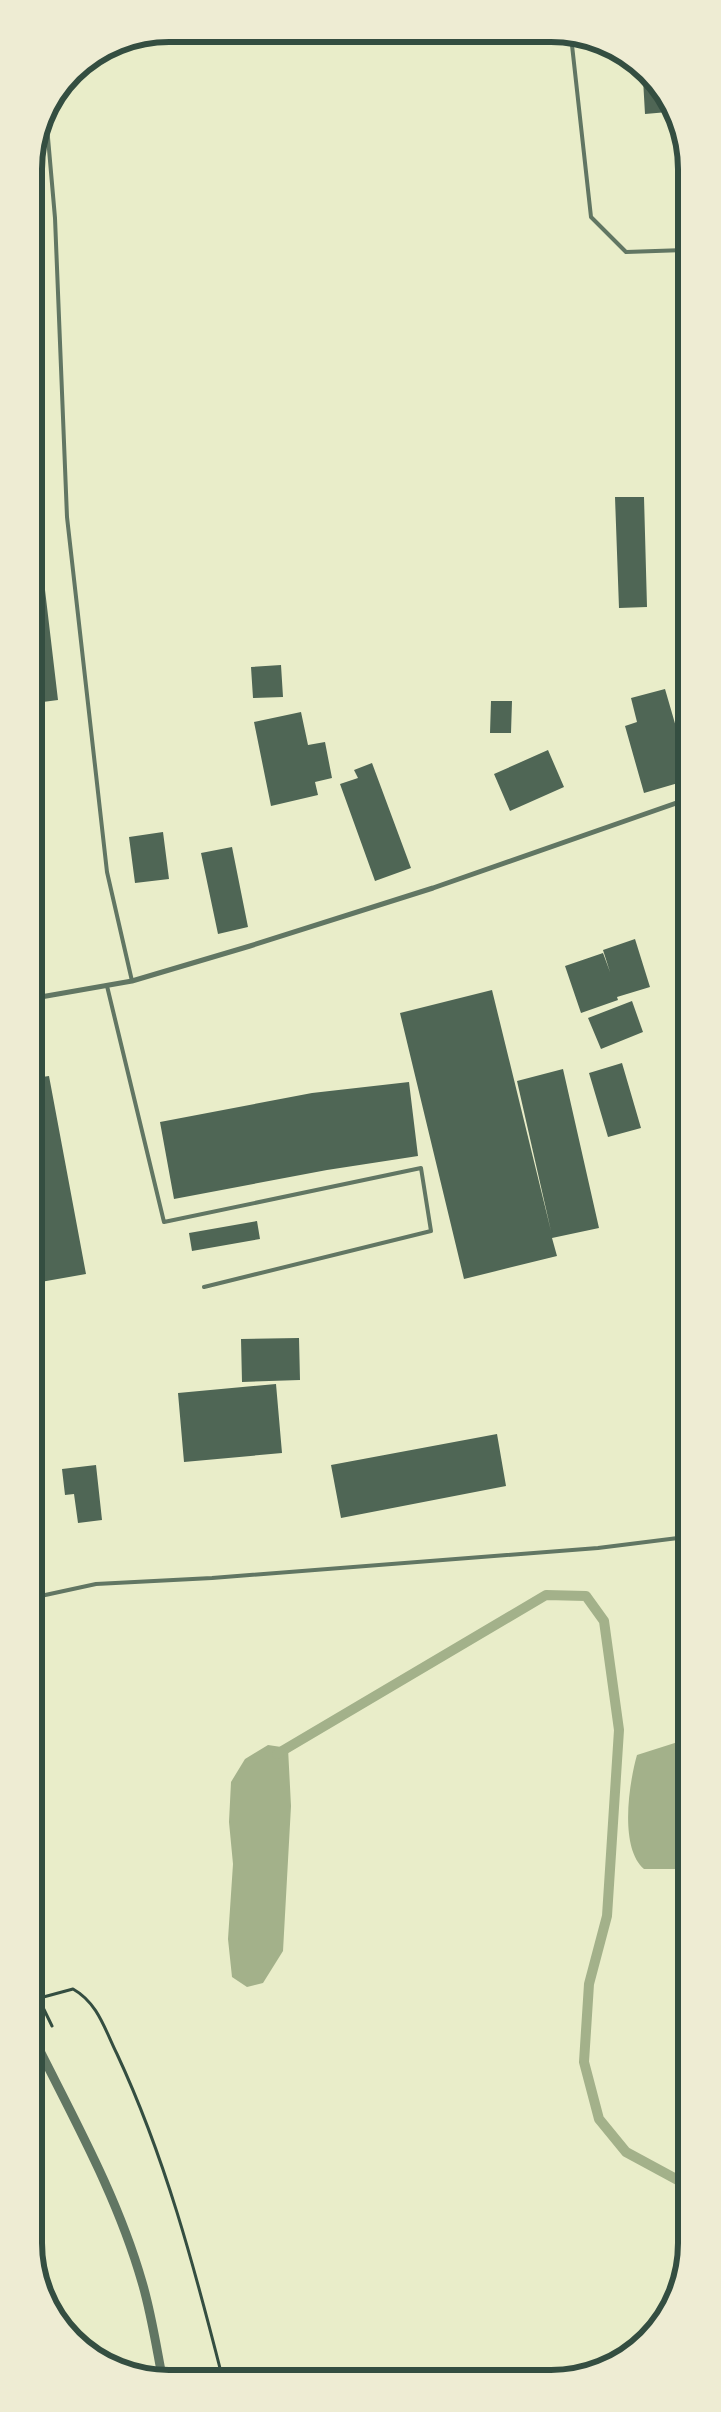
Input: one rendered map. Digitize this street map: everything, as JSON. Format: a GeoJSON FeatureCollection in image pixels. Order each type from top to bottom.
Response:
{"type":"FeatureCollection","features":[{"type":"Feature","properties":{"kind":"street"},"geometry":{"type":"LineString","coordinates":[[43,997],[132,981],[433,888],[678,802]]}},
{"type":"Feature","properties":{"kind":"street"},"geometry":{"type":"LineString","coordinates":[[42,2055],[119,2215],[143,2283],[161,2369]]}},
{"type":"Feature","properties":{"kind":"lane"},"geometry":{"type":"LineString","coordinates":[[572,44],[591,217],[626,252],[678,250]]}},
{"type":"Feature","properties":{"kind":"lane"},"geometry":{"type":"LineString","coordinates":[[48,135],[55,218],[67,517],[107,872],[132,981]]}},
{"type":"Feature","properties":{"kind":"lane"},"geometry":{"type":"LineString","coordinates":[[107,986],[164,1222],[421,1168],[431,1230],[204,1288]]}},
{"type":"Feature","properties":{"kind":"lane"},"geometry":{"type":"LineString","coordinates":[[42,1595],[96,1584],[212,1578],[598,1548],[678,1538]]}},
{"type":"Feature","properties":{"kind":"path"},"geometry":{"type":"LineString","coordinates":[[42,1997],[74,1989],[86,1996],[97,2010],[137,2097],[191,2254],[220,2370]]}},
{"type":"Feature","properties":{"kind":"shaded area"},"geometry":{"type":"Polygon","coordinates":[[[678,1742],[678,1869],[644,1869],[636,1859],[631,1846],[628,1815],[629,1798],[637,1755],[678,1742]]]}},
{"type":"Feature","properties":{"kind":"shaded area"},"geometry":{"type":"Polygon","coordinates":[[[268,1745],[288,1748],[291,1806],[283,1951],[263,1983],[247,1987],[232,1977],[228,1939],[233,1864],[229,1822],[231,1782],[245,1759],[268,1745]]]}},
{"type":"Feature","properties":{"kind":"building"},"geometry":{"type":"Polygon","coordinates":[[[643,82],[652,92],[665,112],[645,114],[643,82]]]}},
{"type":"Feature","properties":{"kind":"building"},"geometry":{"type":"Polygon","coordinates":[[[615,497],[644,497],[647,607],[619,608],[615,497]]]}},
{"type":"Feature","properties":{"kind":"building"},"geometry":{"type":"Polygon","coordinates":[[[43,573],[58,700],[43,702],[43,573]]]}},
{"type":"Feature","properties":{"kind":"building"},"geometry":{"type":"Polygon","coordinates":[[[281,665],[283,697],[253,698],[251,667],[281,665]]]}},
{"type":"Feature","properties":{"kind":"building"},"geometry":{"type":"Polygon","coordinates":[[[665,689],[678,734],[678,783],[644,793],[625,726],[637,722],[631,698],[665,689]]]}},
{"type":"Feature","properties":{"kind":"building"},"geometry":{"type":"Polygon","coordinates":[[[491,701],[512,701],[511,733],[490,733],[491,701]]]}},
{"type":"Feature","properties":{"kind":"building"},"geometry":{"type":"Polygon","coordinates":[[[301,712],[308,745],[325,742],[332,778],[315,782],[318,795],[271,806],[254,722],[301,712]]]}},
{"type":"Feature","properties":{"kind":"building"},"geometry":{"type":"Polygon","coordinates":[[[548,750],[564,787],[510,811],[494,774],[548,750]]]}},
{"type":"Feature","properties":{"kind":"building"},"geometry":{"type":"Polygon","coordinates":[[[372,763],[411,868],[375,881],[340,784],[358,778],[354,770],[372,763]]]}},
{"type":"Feature","properties":{"kind":"building"},"geometry":{"type":"Polygon","coordinates":[[[163,832],[169,879],[135,883],[129,837],[163,832]]]}},
{"type":"Feature","properties":{"kind":"building"},"geometry":{"type":"Polygon","coordinates":[[[232,847],[248,927],[218,934],[201,853],[232,847]]]}},
{"type":"Feature","properties":{"kind":"building"},"geometry":{"type":"Polygon","coordinates":[[[635,939],[650,987],[617,997],[618,1000],[581,1013],[565,966],[603,953],[610,972],[603,950],[635,939]]]}},
{"type":"Feature","properties":{"kind":"building"},"geometry":{"type":"Polygon","coordinates":[[[492,990],[551,1231],[517,1081],[563,1069],[599,1228],[552,1238],[557,1256],[464,1279],[400,1013],[492,990]]]}},
{"type":"Feature","properties":{"kind":"building"},"geometry":{"type":"Polygon","coordinates":[[[632,1001],[643,1032],[601,1049],[588,1018],[632,1001]]]}},
{"type":"Feature","properties":{"kind":"building"},"geometry":{"type":"Polygon","coordinates":[[[622,1063],[641,1128],[608,1137],[589,1073],[622,1063]]]}},
{"type":"Feature","properties":{"kind":"building"},"geometry":{"type":"Polygon","coordinates":[[[49,1076],[86,1274],[42,1282],[43,1077],[49,1076]]]}},
{"type":"Feature","properties":{"kind":"building"},"geometry":{"type":"Polygon","coordinates":[[[409,1082],[418,1156],[327,1170],[174,1199],[160,1122],[312,1093],[409,1082]]]}},
{"type":"Feature","properties":{"kind":"building"},"geometry":{"type":"Polygon","coordinates":[[[257,1221],[260,1239],[192,1251],[189,1233],[257,1221]]]}},
{"type":"Feature","properties":{"kind":"building"},"geometry":{"type":"Polygon","coordinates":[[[299,1338],[300,1380],[242,1382],[241,1339],[299,1338]]]}},
{"type":"Feature","properties":{"kind":"building"},"geometry":{"type":"Polygon","coordinates":[[[276,1384],[282,1453],[184,1462],[178,1393],[276,1384]]]}},
{"type":"Feature","properties":{"kind":"building"},"geometry":{"type":"Polygon","coordinates":[[[497,1434],[506,1486],[341,1518],[331,1465],[497,1434]]]}},
{"type":"Feature","properties":{"kind":"building"},"geometry":{"type":"Polygon","coordinates":[[[96,1465],[102,1520],[78,1523],[74,1494],[65,1495],[62,1469],[96,1465]]]}},
{"type":"Feature","properties":{"kind":"waterway"},"geometry":{"type":"LineString","coordinates":[[277,1754],[546,1595],[586,1596],[604,1621],[619,1730],[607,1916],[589,1984],[584,2062],[599,2119],[626,2152],[678,2180]]}}]}
